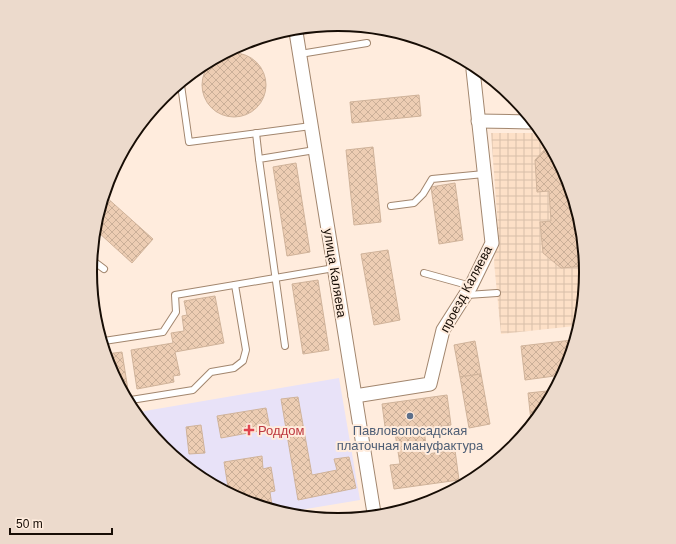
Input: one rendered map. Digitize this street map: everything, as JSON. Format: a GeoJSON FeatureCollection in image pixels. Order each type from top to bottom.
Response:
{"type":"FeatureCollection","features":[{"type":"Feature","properties":{"kind":"street","name":"улица Каляева"},"geometry":{"type":"LineString","coordinates":[[297,35],[374,510]]}},
{"type":"Feature","properties":{"kind":"street","name":"проезд Каляева"},"geometry":{"type":"LineString","coordinates":[[355,396],[430,384],[443,330],[468,291],[492,243],[473,73]]}},
{"type":"Feature","properties":{"kind":"street"},"geometry":{"type":"LineString","coordinates":[[478,121],[526,122]]}},
{"type":"Feature","properties":{"kind":"lane"},"geometry":{"type":"LineString","coordinates":[[300,54],[367,43]]}},
{"type":"Feature","properties":{"kind":"lane"},"geometry":{"type":"LineString","coordinates":[[182,89],[189,142],[311,126]]}},
{"type":"Feature","properties":{"kind":"lane"},"geometry":{"type":"LineString","coordinates":[[256,133],[285,346]]}},
{"type":"Feature","properties":{"kind":"lane"},"geometry":{"type":"LineString","coordinates":[[259,159],[315,150]]}},
{"type":"Feature","properties":{"kind":"lane"},"geometry":{"type":"LineString","coordinates":[[391,206],[414,203],[423,194],[432,179],[484,174]]}},
{"type":"Feature","properties":{"kind":"lane"},"geometry":{"type":"LineString","coordinates":[[97,264],[104,269]]}},
{"type":"Feature","properties":{"kind":"lane"},"geometry":{"type":"LineString","coordinates":[[107,341],[162,332],[176,312],[175,295],[334,268]]}},
{"type":"Feature","properties":{"kind":"lane"},"geometry":{"type":"LineString","coordinates":[[424,273],[468,291],[497,293]]}},
{"type":"Feature","properties":{"kind":"lane"},"geometry":{"type":"LineString","coordinates":[[134,400],[193,390],[211,372],[234,368],[243,361],[246,350],[235,285]]}},
{"type":"Feature","properties":{"kind":"shaded area"},"geometry":{"type":"Polygon","coordinates":[[[491,133],[535,133],[547,152],[561,180],[571,210],[574,225],[577,241],[579,272],[577,303],[573,326],[501,334],[494,262],[498,228],[491,133]]]}},
{"type":"Feature","properties":{"kind":"shaded area","name":"Роддом"},"geometry":{"type":"Polygon","coordinates":[[[339,378],[360,500],[301,510],[276,505],[246,495],[217,481],[191,463],[157,431],[142,412],[339,378]]]}},
{"type":"Feature","properties":{"kind":"building"},"geometry":{"type":"Polygon","coordinates":[[[237,53],[246,56],[257,62],[265,79],[265,91],[257,108],[246,114],[234,117],[222,114],[211,108],[205,97],[202,85],[206,71],[237,53]]]}},
{"type":"Feature","properties":{"kind":"building"},"geometry":{"type":"Polygon","coordinates":[[[419,95],[421,116],[352,123],[350,102],[419,95]]]}},
{"type":"Feature","properties":{"kind":"building"},"geometry":{"type":"Polygon","coordinates":[[[373,147],[381,222],[354,225],[346,150],[373,147]]]}},
{"type":"Feature","properties":{"kind":"building"},"geometry":{"type":"Polygon","coordinates":[[[545,149],[561,180],[571,210],[577,241],[579,267],[561,268],[543,253],[540,222],[551,221],[549,191],[537,192],[535,160],[545,149]]]}},
{"type":"Feature","properties":{"kind":"building"},"geometry":{"type":"Polygon","coordinates":[[[296,163],[310,252],[287,256],[273,167],[296,163]]]}},
{"type":"Feature","properties":{"kind":"building"},"geometry":{"type":"Polygon","coordinates":[[[455,183],[463,240],[439,244],[431,187],[455,183]]]}},
{"type":"Feature","properties":{"kind":"building"},"geometry":{"type":"Polygon","coordinates":[[[109,199],[153,239],[132,263],[100,234],[109,199]]]}},
{"type":"Feature","properties":{"kind":"building"},"geometry":{"type":"Polygon","coordinates":[[[388,250],[400,320],[374,325],[361,254],[388,250]]]}},
{"type":"Feature","properties":{"kind":"building"},"geometry":{"type":"Polygon","coordinates":[[[318,280],[329,350],[303,354],[292,284],[318,280]]]}},
{"type":"Feature","properties":{"kind":"building"},"geometry":{"type":"Polygon","coordinates":[[[215,296],[224,343],[175,352],[180,375],[173,376],[174,382],[137,389],[131,350],[173,343],[171,333],[184,331],[182,316],[187,315],[184,301],[215,296]]]}},
{"type":"Feature","properties":{"kind":"building"},"geometry":{"type":"Polygon","coordinates":[[[569,340],[555,376],[525,380],[521,346],[569,340]]]}},
{"type":"Feature","properties":{"kind":"building"},"geometry":{"type":"Polygon","coordinates":[[[475,341],[481,374],[460,377],[454,345],[475,341]]]}},
{"type":"Feature","properties":{"kind":"building"},"geometry":{"type":"Polygon","coordinates":[[[122,352],[128,390],[115,364],[111,353],[122,352]]]}},
{"type":"Feature","properties":{"kind":"building"},"geometry":{"type":"Polygon","coordinates":[[[481,374],[490,424],[469,428],[460,377],[481,374]]]}},
{"type":"Feature","properties":{"kind":"building"},"geometry":{"type":"Polygon","coordinates":[[[547,391],[547,392],[531,417],[528,393],[547,391]]]}},
{"type":"Feature","properties":{"kind":"building"},"geometry":{"type":"Polygon","coordinates":[[[447,395],[451,425],[424,429],[427,454],[455,450],[459,480],[394,489],[390,465],[400,464],[395,433],[386,434],[382,404],[447,395]]]}},
{"type":"Feature","properties":{"kind":"building"},"geometry":{"type":"Polygon","coordinates":[[[298,397],[312,475],[337,470],[334,459],[349,457],[356,488],[298,500],[281,399],[298,397]]]}},
{"type":"Feature","properties":{"kind":"building"},"geometry":{"type":"Polygon","coordinates":[[[266,408],[270,429],[221,438],[217,416],[266,408]]]}},
{"type":"Feature","properties":{"kind":"building"},"geometry":{"type":"Polygon","coordinates":[[[201,425],[205,453],[189,454],[186,427],[201,425]]]}},
{"type":"Feature","properties":{"kind":"building"},"geometry":{"type":"Polygon","coordinates":[[[262,456],[263,469],[271,467],[275,491],[270,492],[272,504],[246,495],[228,486],[224,462],[262,456]]]}},
{"type":"Feature","properties":{"kind":"place","name":"Павловопосадская платочная мануфактура"},"geometry":{"type":"Point","coordinates":[410,416]}},
{"type":"Feature","properties":{"kind":"place","name":"Роддом"},"geometry":{"type":"Point","coordinates":[249,430]}}]}
